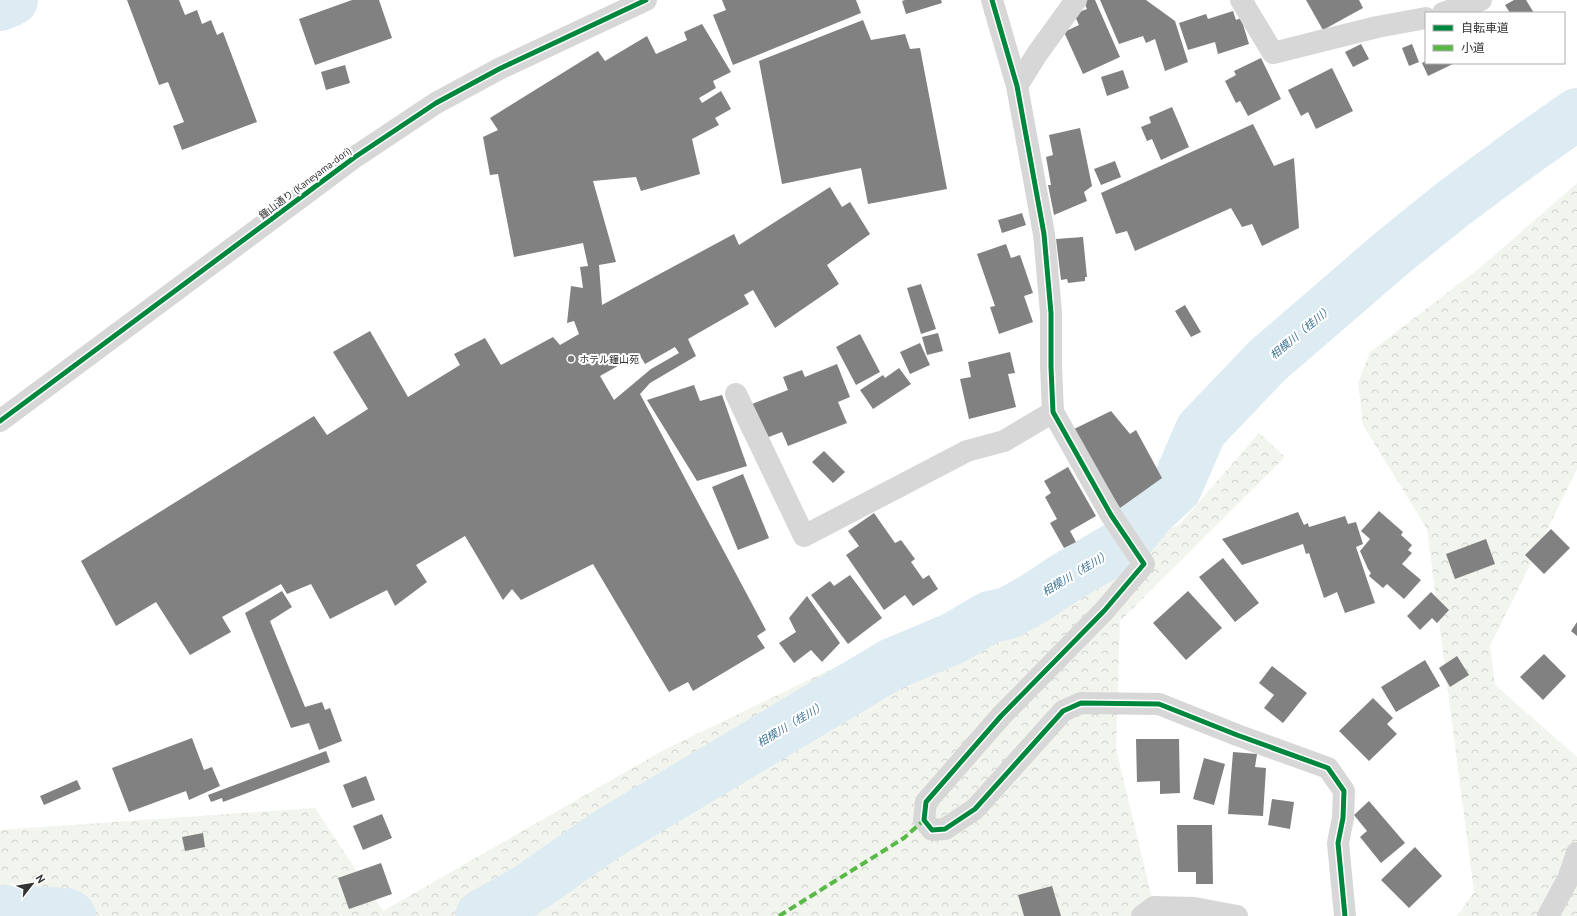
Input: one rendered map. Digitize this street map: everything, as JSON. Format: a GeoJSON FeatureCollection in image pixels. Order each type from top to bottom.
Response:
{"type":"FeatureCollection","features":[{"type":"Feature","properties":{"kind":"street","name":"鐘山通り (Kaneyama-dori)"},"geometry":{"type":"LineString","coordinates":[[0,421],[355,157],[436,103],[499,69],[646,0]]}},
{"type":"Feature","properties":{"kind":"street"},"geometry":{"type":"LineString","coordinates":[[992,0],[1018,86],[1044,234],[1051,313],[1051,367],[1054,412],[1111,515],[1144,564],[1104,611],[1001,716],[926,802],[924,820],[932,830],[945,829],[974,809],[1064,711],[1081,703],[1159,704],[1237,735],[1328,768],[1344,791],[1343,818],[1338,843],[1345,916]]}},
{"type":"Feature","properties":{"kind":"street"},"geometry":{"type":"LineString","coordinates":[[1018,86],[1037,54],[1076,0]]}},
{"type":"Feature","properties":{"kind":"street"},"geometry":{"type":"LineString","coordinates":[[1241,0],[1273,54],[1377,27],[1425,18]]}},
{"type":"Feature","properties":{"kind":"street"},"geometry":{"type":"LineString","coordinates":[[1446,12],[1481,0]]}},
{"type":"Feature","properties":{"kind":"street"},"geometry":{"type":"LineString","coordinates":[[736,394],[804,536],[967,451],[1004,441],[1054,412]]}},
{"type":"Feature","properties":{"kind":"street"},"geometry":{"type":"LineString","coordinates":[[1548,916],[1568,879],[1577,853]]}},
{"type":"Feature","properties":{"kind":"street"},"geometry":{"type":"LineString","coordinates":[[1142,916],[1154,907],[1194,908],[1237,916]]}},
{"type":"Feature","properties":{"kind":"green space"},"geometry":{"type":"Polygon","coordinates":[[[1577,183],[1577,469],[1490,646],[1495,685],[1577,757],[1577,916],[1457,916],[1474,892],[1427,529],[1363,425],[1358,383],[1370,352],[1481,267],[1577,183]]]}},
{"type":"Feature","properties":{"kind":"green space"},"geometry":{"type":"Polygon","coordinates":[[[1259,433],[1285,457],[1120,621],[1116,749],[1154,907],[1163,916],[0,916],[0,830],[315,808],[383,911],[662,751],[1013,581],[1179,525],[1259,433]]]}},
{"type":"Feature","properties":{"kind":"building"},"geometry":{"type":"Polygon","coordinates":[[[127,0],[179,0],[185,15],[197,10],[202,24],[211,20],[217,35],[223,32],[257,122],[182,150],[173,126],[184,122],[168,82],[159,85],[127,0]]]}},
{"type":"Feature","properties":{"kind":"building"},"geometry":{"type":"Polygon","coordinates":[[[352,0],[379,0],[392,38],[315,65],[299,19],[352,0]]]}},
{"type":"Feature","properties":{"kind":"building"},"geometry":{"type":"Polygon","coordinates":[[[722,0],[856,0],[861,13],[733,65],[713,15],[726,10],[722,0]]]}},
{"type":"Feature","properties":{"kind":"building"},"geometry":{"type":"Polygon","coordinates":[[[941,0],[942,3],[906,14],[902,1],[941,0]]]}},
{"type":"Feature","properties":{"kind":"building"},"geometry":{"type":"Polygon","coordinates":[[[1088,0],[1095,0],[1120,57],[1083,74],[1064,32],[1079,25],[1074,14],[1087,9],[1084,2],[1088,0]]]}},
{"type":"Feature","properties":{"kind":"building"},"geometry":{"type":"Polygon","coordinates":[[[1100,0],[1146,0],[1175,21],[1188,62],[1165,71],[1155,39],[1146,43],[1143,36],[1119,44],[1100,0]]]}},
{"type":"Feature","properties":{"kind":"building"},"geometry":{"type":"Polygon","coordinates":[[[1306,0],[1359,0],[1363,8],[1323,30],[1306,0]]]}},
{"type":"Feature","properties":{"kind":"building"},"geometry":{"type":"Polygon","coordinates":[[[1514,0],[1526,0],[1533,12],[1509,12],[1505,5],[1514,0]]]}},
{"type":"Feature","properties":{"kind":"building"},"geometry":{"type":"Polygon","coordinates":[[[1233,11],[1236,20],[1241,18],[1249,44],[1218,54],[1215,42],[1188,50],[1179,23],[1206,14],[1208,19],[1233,11]]]}},
{"type":"Feature","properties":{"kind":"building"},"geometry":{"type":"Polygon","coordinates":[[[863,20],[871,40],[905,34],[910,49],[920,48],[947,189],[868,204],[861,168],[782,184],[759,61],[863,20]]]}},
{"type":"Feature","properties":{"kind":"building","name":"ホテル鐘山苑"},"geometry":{"type":"Polygon","coordinates":[[[702,24],[731,72],[713,81],[716,88],[699,98],[702,103],[721,91],[731,109],[715,118],[719,125],[692,139],[700,174],[641,191],[636,177],[593,181],[616,262],[599,265],[602,305],[734,234],[739,245],[830,187],[842,207],[850,202],[870,234],[827,265],[839,284],[775,328],[753,290],[744,295],[749,304],[688,339],[696,356],[650,383],[640,394],[766,630],[757,636],[765,648],[693,691],[688,682],[669,692],[593,564],[521,600],[512,589],[503,600],[465,536],[416,565],[427,582],[395,606],[387,590],[330,619],[311,584],[287,594],[281,584],[222,617],[231,632],[190,655],[156,602],[116,626],[81,561],[314,416],[327,435],[368,409],[333,352],[370,331],[408,397],[460,365],[454,354],[485,338],[501,365],[553,337],[560,345],[579,334],[574,321],[567,323],[571,286],[583,288],[580,267],[588,266],[583,243],[514,257],[498,174],[490,175],[483,137],[498,130],[490,118],[598,51],[605,61],[647,36],[656,54],[687,40],[684,32],[702,24]],[[675,347],[645,364],[639,354],[600,376],[614,400],[651,369],[679,353],[675,347]]]}},
{"type":"Feature","properties":{"kind":"building"},"geometry":{"type":"Polygon","coordinates":[[[1361,44],[1369,59],[1353,67],[1345,52],[1361,44]]]}},
{"type":"Feature","properties":{"kind":"building"},"geometry":{"type":"Polygon","coordinates":[[[1412,44],[1419,62],[1409,66],[1402,48],[1412,44]]]}},
{"type":"Feature","properties":{"kind":"building"},"geometry":{"type":"Polygon","coordinates":[[[1261,58],[1281,99],[1248,116],[1240,101],[1236,103],[1225,81],[1236,75],[1234,71],[1261,58]]]}},
{"type":"Feature","properties":{"kind":"building"},"geometry":{"type":"Polygon","coordinates":[[[1425,62],[1425,64],[1453,64],[1428,76],[1422,63],[1425,62]]]}},
{"type":"Feature","properties":{"kind":"building"},"geometry":{"type":"Polygon","coordinates":[[[345,65],[350,83],[326,90],[321,72],[345,65]]]}},
{"type":"Feature","properties":{"kind":"building"},"geometry":{"type":"Polygon","coordinates":[[[1332,68],[1353,111],[1316,129],[1308,112],[1301,116],[1288,90],[1332,68]]]}},
{"type":"Feature","properties":{"kind":"building"},"geometry":{"type":"Polygon","coordinates":[[[1123,70],[1129,88],[1107,96],[1101,77],[1123,70]]]}},
{"type":"Feature","properties":{"kind":"building"},"geometry":{"type":"Polygon","coordinates":[[[1172,107],[1189,147],[1161,160],[1152,139],[1147,141],[1141,127],[1151,123],[1149,117],[1172,107]]]}},
{"type":"Feature","properties":{"kind":"building"},"geometry":{"type":"Polygon","coordinates":[[[1253,124],[1274,166],[1294,158],[1299,228],[1262,246],[1252,224],[1242,227],[1231,208],[1135,251],[1127,231],[1116,234],[1101,193],[1253,124]]]}},
{"type":"Feature","properties":{"kind":"building"},"geometry":{"type":"Polygon","coordinates":[[[1080,128],[1092,186],[1084,192],[1087,201],[1054,215],[1048,185],[1051,185],[1046,157],[1053,155],[1049,135],[1080,128]]]}},
{"type":"Feature","properties":{"kind":"building"},"geometry":{"type":"Polygon","coordinates":[[[1115,161],[1121,177],[1101,185],[1094,169],[1115,161]]]}},
{"type":"Feature","properties":{"kind":"building"},"geometry":{"type":"Polygon","coordinates":[[[1022,213],[1026,225],[1002,233],[998,220],[1022,213]]]}},
{"type":"Feature","properties":{"kind":"building"},"geometry":{"type":"Polygon","coordinates":[[[1083,237],[1087,277],[1085,277],[1085,281],[1068,283],[1067,279],[1061,280],[1056,239],[1083,237]]]}},
{"type":"Feature","properties":{"kind":"building"},"geometry":{"type":"Polygon","coordinates":[[[1006,244],[1011,258],[1020,255],[1033,293],[1024,296],[1033,322],[999,334],[990,307],[995,306],[977,254],[1006,244]]]}},
{"type":"Feature","properties":{"kind":"building"},"geometry":{"type":"Polygon","coordinates":[[[921,284],[936,329],[921,334],[907,288],[921,284]]]}},
{"type":"Feature","properties":{"kind":"building"},"geometry":{"type":"Polygon","coordinates":[[[1185,305],[1201,332],[1191,337],[1175,311],[1185,305]]]}},
{"type":"Feature","properties":{"kind":"building"},"geometry":{"type":"Polygon","coordinates":[[[938,333],[943,351],[927,355],[922,337],[938,333]]]}},
{"type":"Feature","properties":{"kind":"building"},"geometry":{"type":"Polygon","coordinates":[[[860,334],[880,372],[856,385],[836,347],[860,334]]]}},
{"type":"Feature","properties":{"kind":"building"},"geometry":{"type":"Polygon","coordinates":[[[920,343],[930,365],[910,374],[900,352],[920,343]]]}},
{"type":"Feature","properties":{"kind":"building"},"geometry":{"type":"Polygon","coordinates":[[[1010,352],[1015,373],[1008,374],[1016,407],[969,419],[960,379],[971,377],[968,362],[1010,352]]]}},
{"type":"Feature","properties":{"kind":"building"},"geometry":{"type":"Polygon","coordinates":[[[837,364],[850,397],[838,402],[847,423],[788,446],[782,432],[766,438],[752,404],[788,390],[783,377],[802,370],[805,377],[837,364]]]}},
{"type":"Feature","properties":{"kind":"building"},"geometry":{"type":"Polygon","coordinates":[[[899,368],[911,384],[873,409],[860,390],[883,375],[885,378],[899,368]]]}},
{"type":"Feature","properties":{"kind":"building"},"geometry":{"type":"Polygon","coordinates":[[[694,385],[700,401],[722,395],[747,466],[697,481],[647,400],[694,385]]]}},
{"type":"Feature","properties":{"kind":"building"},"geometry":{"type":"Polygon","coordinates":[[[1111,411],[1130,434],[1136,430],[1162,478],[1120,508],[1072,430],[1111,411]]]}},
{"type":"Feature","properties":{"kind":"building"},"geometry":{"type":"Polygon","coordinates":[[[824,451],[845,472],[833,483],[812,462],[824,451]]]}},
{"type":"Feature","properties":{"kind":"building"},"geometry":{"type":"Polygon","coordinates":[[[1068,467],[1096,516],[1070,531],[1076,542],[1064,548],[1050,523],[1057,519],[1045,497],[1051,493],[1044,481],[1068,467]]]}},
{"type":"Feature","properties":{"kind":"building"},"geometry":{"type":"Polygon","coordinates":[[[743,474],[769,538],[738,550],[712,487],[743,474]]]}},
{"type":"Feature","properties":{"kind":"building"},"geometry":{"type":"Polygon","coordinates":[[[1379,511],[1403,532],[1401,535],[1412,545],[1408,550],[1412,553],[1402,564],[1421,580],[1404,599],[1387,584],[1383,588],[1369,576],[1371,573],[1360,551],[1370,539],[1361,531],[1379,511]]]}},
{"type":"Feature","properties":{"kind":"building"},"geometry":{"type":"Polygon","coordinates":[[[1298,512],[1304,525],[1308,523],[1309,527],[1345,516],[1348,524],[1356,522],[1363,544],[1356,547],[1375,603],[1345,613],[1337,592],[1324,598],[1309,553],[1306,554],[1303,544],[1242,565],[1222,539],[1298,512]]]}},
{"type":"Feature","properties":{"kind":"building"},"geometry":{"type":"Polygon","coordinates":[[[874,513],[895,543],[901,540],[915,559],[911,562],[923,579],[929,575],[938,589],[913,606],[905,595],[884,610],[846,555],[859,546],[848,531],[874,513]]]}},
{"type":"Feature","properties":{"kind":"building"},"geometry":{"type":"Polygon","coordinates":[[[1551,529],[1570,548],[1544,574],[1525,555],[1551,529]]]}},
{"type":"Feature","properties":{"kind":"building"},"geometry":{"type":"Polygon","coordinates":[[[1486,539],[1495,564],[1455,579],[1446,554],[1486,539]]]}},
{"type":"Feature","properties":{"kind":"building"},"geometry":{"type":"Polygon","coordinates":[[[1223,558],[1259,603],[1235,622],[1199,577],[1223,558]]]}},
{"type":"Feature","properties":{"kind":"building"},"geometry":{"type":"Polygon","coordinates":[[[850,575],[882,618],[848,644],[811,595],[830,581],[834,586],[850,575]]]}},
{"type":"Feature","properties":{"kind":"building"},"geometry":{"type":"Polygon","coordinates":[[[282,591],[292,607],[270,621],[305,707],[322,702],[325,710],[330,708],[342,741],[319,750],[309,723],[291,728],[245,613],[282,591]]]}},
{"type":"Feature","properties":{"kind":"building"},"geometry":{"type":"Polygon","coordinates":[[[1188,591],[1222,628],[1186,660],[1153,623],[1188,591]]]}},
{"type":"Feature","properties":{"kind":"building"},"geometry":{"type":"Polygon","coordinates":[[[1431,592],[1449,610],[1437,623],[1432,618],[1420,630],[1407,616],[1431,592]]]}},
{"type":"Feature","properties":{"kind":"building"},"geometry":{"type":"Polygon","coordinates":[[[807,596],[840,643],[822,662],[811,650],[794,663],[779,643],[796,632],[789,618],[807,596]]]}},
{"type":"Feature","properties":{"kind":"building"},"geometry":{"type":"Polygon","coordinates":[[[1577,622],[1577,636],[1571,631],[1577,622]]]}},
{"type":"Feature","properties":{"kind":"building"},"geometry":{"type":"Polygon","coordinates":[[[1544,654],[1566,676],[1543,700],[1520,677],[1544,654]]]}},
{"type":"Feature","properties":{"kind":"building"},"geometry":{"type":"Polygon","coordinates":[[[1457,656],[1469,675],[1450,687],[1439,668],[1457,656]]]}},
{"type":"Feature","properties":{"kind":"building"},"geometry":{"type":"Polygon","coordinates":[[[1425,660],[1440,686],[1396,712],[1381,687],[1425,660]]]}},
{"type":"Feature","properties":{"kind":"building"},"geometry":{"type":"Polygon","coordinates":[[[1272,666],[1307,693],[1283,723],[1264,708],[1274,695],[1259,683],[1272,666]]]}},
{"type":"Feature","properties":{"kind":"building"},"geometry":{"type":"Polygon","coordinates":[[[1373,698],[1393,718],[1387,724],[1397,734],[1369,761],[1339,731],[1373,698]]]}},
{"type":"Feature","properties":{"kind":"building"},"geometry":{"type":"Polygon","coordinates":[[[192,738],[204,770],[212,767],[220,786],[189,800],[186,791],[129,812],[112,768],[192,738]]]}},
{"type":"Feature","properties":{"kind":"building"},"geometry":{"type":"Polygon","coordinates":[[[1136,739],[1179,739],[1180,793],[1160,794],[1160,781],[1137,782],[1136,739]]]}},
{"type":"Feature","properties":{"kind":"building"},"geometry":{"type":"Polygon","coordinates":[[[326,751],[330,762],[223,802],[222,798],[211,802],[208,795],[326,751]]]}},
{"type":"Feature","properties":{"kind":"building"},"geometry":{"type":"Polygon","coordinates":[[[1233,752],[1257,754],[1255,767],[1266,768],[1263,816],[1228,814],[1233,752]]]}},
{"type":"Feature","properties":{"kind":"building"},"geometry":{"type":"Polygon","coordinates":[[[1204,758],[1225,764],[1214,805],[1193,799],[1204,758]]]}},
{"type":"Feature","properties":{"kind":"building"},"geometry":{"type":"Polygon","coordinates":[[[366,776],[375,800],[352,808],[343,785],[366,776]]]}},
{"type":"Feature","properties":{"kind":"building"},"geometry":{"type":"Polygon","coordinates":[[[77,780],[81,789],[44,805],[40,796],[77,780]]]}},
{"type":"Feature","properties":{"kind":"building"},"geometry":{"type":"Polygon","coordinates":[[[1272,799],[1294,802],[1290,829],[1268,825],[1272,799]]]}},
{"type":"Feature","properties":{"kind":"building"},"geometry":{"type":"Polygon","coordinates":[[[1369,801],[1405,843],[1381,863],[1360,837],[1367,831],[1354,815],[1369,801]]]}},
{"type":"Feature","properties":{"kind":"building"},"geometry":{"type":"Polygon","coordinates":[[[382,814],[392,838],[363,850],[353,826],[382,814]]]}},
{"type":"Feature","properties":{"kind":"building"},"geometry":{"type":"Polygon","coordinates":[[[1177,825],[1212,825],[1213,884],[1196,884],[1196,872],[1178,872],[1177,825]]]}},
{"type":"Feature","properties":{"kind":"building"},"geometry":{"type":"Polygon","coordinates":[[[203,833],[205,847],[185,851],[182,837],[203,833]]]}},
{"type":"Feature","properties":{"kind":"building"},"geometry":{"type":"Polygon","coordinates":[[[1415,847],[1442,876],[1409,908],[1381,880],[1415,847]]]}},
{"type":"Feature","properties":{"kind":"building"},"geometry":{"type":"Polygon","coordinates":[[[381,863],[392,894],[349,909],[338,878],[381,863]]]}},
{"type":"Feature","properties":{"kind":"building"},"geometry":{"type":"Polygon","coordinates":[[[1052,886],[1061,916],[1024,916],[1018,895],[1052,886]]]}},
{"type":"Feature","properties":{"kind":"waterway"},"geometry":{"type":"LineString","coordinates":[[0,5],[12,0]]}},
{"type":"Feature","properties":{"kind":"waterway","name":"相模川（桂川）"},"geometry":{"type":"LineString","coordinates":[[481,916],[530,888],[614,830],[892,664],[954,638],[990,617],[1008,613],[1125,543],[1150,512],[1176,488],[1201,430],[1268,360],[1392,253],[1454,203],[1577,114]]}},
{"type":"Feature","properties":{"kind":"waterway","name":"相模川（桂川）"},"geometry":{"type":"LineString","coordinates":[[0,911],[66,914],[70,916]]}},
{"type":"Feature","properties":{"kind":"marked path"},"geometry":{"type":"LineString","coordinates":[[779,916],[904,838],[924,820]]}},
{"type":"Feature","properties":{"kind":"cycle path"},"geometry":{"type":"LineString","coordinates":[[0,421],[355,157],[436,103],[499,69],[646,0]]}},
{"type":"Feature","properties":{"kind":"cycle path"},"geometry":{"type":"LineString","coordinates":[[992,0],[1017,86],[1044,234],[1051,313],[1053,412],[1111,515],[1144,564],[1104,611],[1001,716],[926,802],[924,820],[932,830],[945,829],[975,809],[1063,711],[1081,703],[1159,704],[1237,735],[1328,768],[1344,791],[1343,818],[1338,843],[1345,916]]}},
{"type":"Feature","properties":{"kind":"place","name":"ホテル鐘山苑"},"geometry":{"type":"Point","coordinates":[571,359]}}]}
